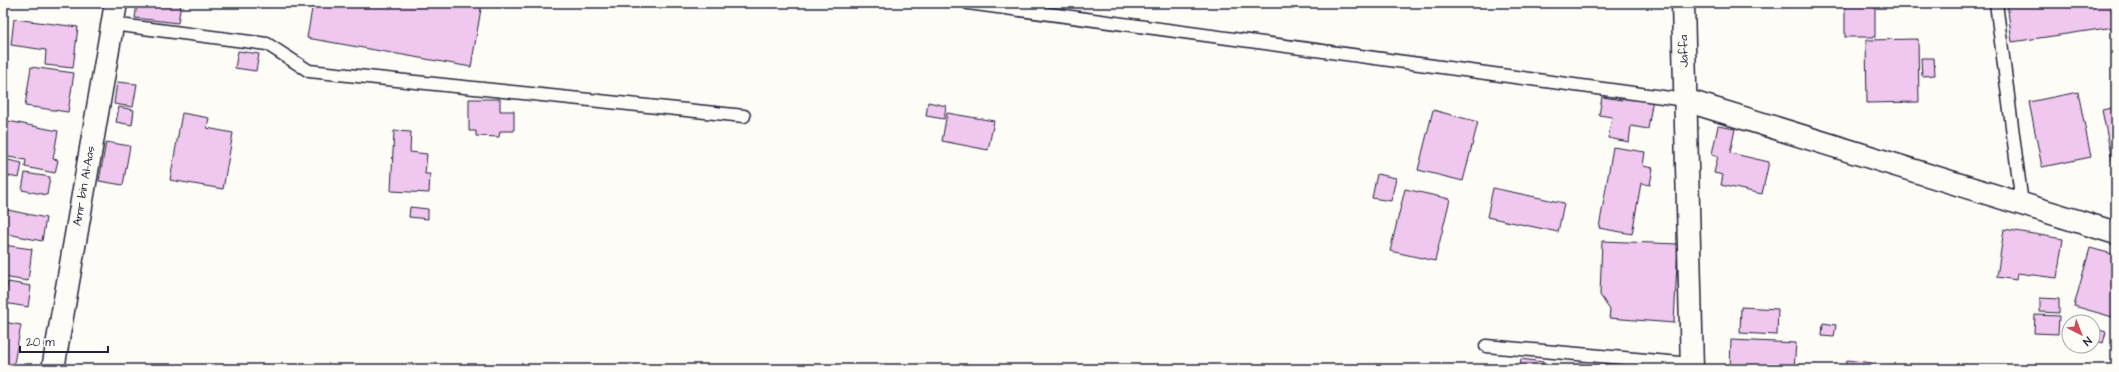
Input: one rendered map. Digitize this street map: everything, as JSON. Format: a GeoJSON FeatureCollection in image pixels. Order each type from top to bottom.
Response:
{"type":"FeatureCollection","features":[{"type":"Feature","properties":{"kind":"street","name":"Amr bin Al-Aas"},"geometry":{"type":"LineString","coordinates":[[53,369],[116,3]]}},
{"type":"Feature","properties":{"kind":"street","name":"Jaffa"},"geometry":{"type":"LineString","coordinates":[[1683,3],[1692,366]]}},
{"type":"Feature","properties":{"kind":"street"},"geometry":{"type":"LineString","coordinates":[[1685,100],[2116,232]]}},
{"type":"Feature","properties":{"kind":"lane"},"geometry":{"type":"LineString","coordinates":[[968,3],[1685,100]]}},
{"type":"Feature","properties":{"kind":"lane"},"geometry":{"type":"LineString","coordinates":[[1996,3],[2022,204]]}},
{"type":"Feature","properties":{"kind":"lane"},"geometry":{"type":"LineString","coordinates":[[112,24],[267,44],[309,71],[744,116]]}},
{"type":"Feature","properties":{"kind":"lane"},"geometry":{"type":"LineString","coordinates":[[1486,346],[1692,366]]}},
{"type":"Feature","properties":{"kind":"building"},"geometry":{"type":"Polygon","coordinates":[[[137,3],[181,3],[178,23],[135,18],[137,3]]]}},
{"type":"Feature","properties":{"kind":"building"},"geometry":{"type":"Polygon","coordinates":[[[313,3],[482,3],[471,67],[307,38],[313,3]]]}},
{"type":"Feature","properties":{"kind":"building"},"geometry":{"type":"Polygon","coordinates":[[[1845,3],[1875,3],[1875,37],[1845,37],[1845,3]]]}},
{"type":"Feature","properties":{"kind":"building"},"geometry":{"type":"Polygon","coordinates":[[[2007,3],[2111,3],[2114,27],[2012,42],[2007,3]]]}},
{"type":"Feature","properties":{"kind":"building"},"geometry":{"type":"Polygon","coordinates":[[[14,19],[78,27],[73,68],[45,65],[46,50],[11,45],[14,19]]]}},
{"type":"Feature","properties":{"kind":"building"},"geometry":{"type":"Polygon","coordinates":[[[1918,39],[1919,102],[1867,103],[1866,40],[1918,39]]]}},
{"type":"Feature","properties":{"kind":"building"},"geometry":{"type":"Polygon","coordinates":[[[238,51],[259,54],[256,71],[235,68],[238,51]]]}},
{"type":"Feature","properties":{"kind":"building"},"geometry":{"type":"Polygon","coordinates":[[[3,54],[7,54],[3,78],[3,54]]]}},
{"type":"Feature","properties":{"kind":"building"},"geometry":{"type":"Polygon","coordinates":[[[1921,58],[1934,58],[1935,75],[1922,76],[1921,58]]]}},
{"type":"Feature","properties":{"kind":"building"},"geometry":{"type":"Polygon","coordinates":[[[31,67],[74,73],[68,112],[25,106],[31,67]]]}},
{"type":"Feature","properties":{"kind":"building"},"geometry":{"type":"Polygon","coordinates":[[[117,82],[137,84],[133,107],[114,104],[117,82]]]}},
{"type":"Feature","properties":{"kind":"building"},"geometry":{"type":"Polygon","coordinates":[[[1624,87],[1654,92],[1648,129],[1631,126],[1629,142],[1608,138],[1612,117],[1599,115],[1602,97],[1622,100],[1624,87]]]}},
{"type":"Feature","properties":{"kind":"building"},"geometry":{"type":"Polygon","coordinates":[[[2078,92],[2091,157],[2042,167],[2029,102],[2078,92]]]}},
{"type":"Feature","properties":{"kind":"building"},"geometry":{"type":"Polygon","coordinates":[[[469,99],[500,99],[500,111],[514,111],[514,131],[500,131],[499,137],[476,136],[476,131],[469,131],[469,99]]]}},
{"type":"Feature","properties":{"kind":"building"},"geometry":{"type":"Polygon","coordinates":[[[928,102],[946,106],[944,119],[926,116],[928,102]]]}},
{"type":"Feature","properties":{"kind":"building"},"geometry":{"type":"Polygon","coordinates":[[[119,107],[134,110],[132,125],[116,122],[119,107]]]}},
{"type":"Feature","properties":{"kind":"building"},"geometry":{"type":"Polygon","coordinates":[[[2116,107],[2116,175],[2115,175],[2102,110],[2116,107]]]}},
{"type":"Feature","properties":{"kind":"building"},"geometry":{"type":"Polygon","coordinates":[[[1433,110],[1478,122],[1463,181],[1418,170],[1433,110]]]}},
{"type":"Feature","properties":{"kind":"building"},"geometry":{"type":"Polygon","coordinates":[[[182,113],[209,118],[207,128],[233,133],[223,189],[170,180],[182,113]]]}},
{"type":"Feature","properties":{"kind":"building"},"geometry":{"type":"Polygon","coordinates":[[[947,113],[994,121],[988,150],[942,141],[947,113]]]}},
{"type":"Feature","properties":{"kind":"building"},"geometry":{"type":"Polygon","coordinates":[[[3,120],[58,131],[53,159],[58,160],[55,173],[25,167],[26,160],[3,156],[3,120]]]}},
{"type":"Feature","properties":{"kind":"building"},"geometry":{"type":"Polygon","coordinates":[[[1718,126],[1735,129],[1730,153],[1769,162],[1762,194],[1721,185],[1723,175],[1714,173],[1718,156],[1712,154],[1718,126]]]}},
{"type":"Feature","properties":{"kind":"building"},"geometry":{"type":"Polygon","coordinates":[[[394,131],[411,132],[410,152],[427,154],[425,174],[430,174],[429,193],[391,191],[394,131]]]}},
{"type":"Feature","properties":{"kind":"building"},"geometry":{"type":"Polygon","coordinates":[[[106,142],[130,146],[123,185],[99,181],[106,142]]]}},
{"type":"Feature","properties":{"kind":"building"},"geometry":{"type":"Polygon","coordinates":[[[1613,147],[1645,152],[1643,166],[1653,168],[1650,185],[1641,183],[1632,234],[1599,228],[1613,147]]]}},
{"type":"Feature","properties":{"kind":"building"},"geometry":{"type":"Polygon","coordinates":[[[3,159],[22,163],[19,178],[3,175],[3,159]]]}},
{"type":"Feature","properties":{"kind":"building"},"geometry":{"type":"Polygon","coordinates":[[[25,173],[50,177],[47,195],[22,190],[25,173]]]}},
{"type":"Feature","properties":{"kind":"building"},"geometry":{"type":"Polygon","coordinates":[[[1377,174],[1396,178],[1391,201],[1372,198],[1377,174]]]}},
{"type":"Feature","properties":{"kind":"building"},"geometry":{"type":"Polygon","coordinates":[[[1493,188],[1564,203],[1558,232],[1487,217],[1493,188]]]}},
{"type":"Feature","properties":{"kind":"building"},"geometry":{"type":"Polygon","coordinates":[[[1405,189],[1450,199],[1435,261],[1390,251],[1405,189]]]}},
{"type":"Feature","properties":{"kind":"building"},"geometry":{"type":"Polygon","coordinates":[[[410,207],[428,209],[428,219],[409,217],[410,207]]]}},
{"type":"Feature","properties":{"kind":"building"},"geometry":{"type":"Polygon","coordinates":[[[3,209],[46,218],[42,241],[3,233],[3,209]]]}},
{"type":"Feature","properties":{"kind":"building"},"geometry":{"type":"Polygon","coordinates":[[[2004,229],[2063,239],[2057,278],[2017,273],[2016,280],[1997,277],[2004,229]]]}},
{"type":"Feature","properties":{"kind":"building"},"geometry":{"type":"Polygon","coordinates":[[[1602,241],[1678,244],[1674,323],[1609,318],[1610,310],[1600,295],[1602,241]]]}},
{"type":"Feature","properties":{"kind":"building"},"geometry":{"type":"Polygon","coordinates":[[[3,245],[32,249],[28,281],[3,277],[3,245]]]}},
{"type":"Feature","properties":{"kind":"building"},"geometry":{"type":"Polygon","coordinates":[[[2090,248],[2116,255],[2116,318],[2074,306],[2090,248]]]}},
{"type":"Feature","properties":{"kind":"building"},"geometry":{"type":"Polygon","coordinates":[[[8,282],[31,286],[28,307],[4,303],[8,282]]]}},
{"type":"Feature","properties":{"kind":"building"},"geometry":{"type":"Polygon","coordinates":[[[2040,298],[2059,299],[2059,313],[2040,312],[2040,298]]]}},
{"type":"Feature","properties":{"kind":"building"},"geometry":{"type":"Polygon","coordinates":[[[1741,307],[1778,309],[1777,335],[1740,333],[1741,307]]]}},
{"type":"Feature","properties":{"kind":"building"},"geometry":{"type":"Polygon","coordinates":[[[2035,315],[2059,316],[2058,334],[2034,333],[2035,315]]]}},
{"type":"Feature","properties":{"kind":"building"},"geometry":{"type":"Polygon","coordinates":[[[3,322],[21,325],[13,369],[3,369],[3,322]]]}},
{"type":"Feature","properties":{"kind":"building"},"geometry":{"type":"Polygon","coordinates":[[[1823,323],[1836,325],[1834,337],[1822,336],[1823,323]]]}},
{"type":"Feature","properties":{"kind":"building"},"geometry":{"type":"Polygon","coordinates":[[[2101,330],[2106,332],[2103,343],[2101,342],[2101,330]]]}},
{"type":"Feature","properties":{"kind":"building"},"geometry":{"type":"Polygon","coordinates":[[[1731,340],[1796,343],[1794,369],[1730,369],[1731,340]]]}},
{"type":"Feature","properties":{"kind":"building"},"geometry":{"type":"Polygon","coordinates":[[[1521,359],[1543,362],[1543,369],[1519,369],[1521,359]]]}},
{"type":"Feature","properties":{"kind":"building"},"geometry":{"type":"Polygon","coordinates":[[[1847,360],[1873,363],[1872,369],[1845,369],[1847,360]]]}},
{"type":"Feature","properties":{"kind":"building"},"geometry":{"type":"Polygon","coordinates":[[[1580,363],[1609,369],[1579,369],[1580,363]]]}}]}
